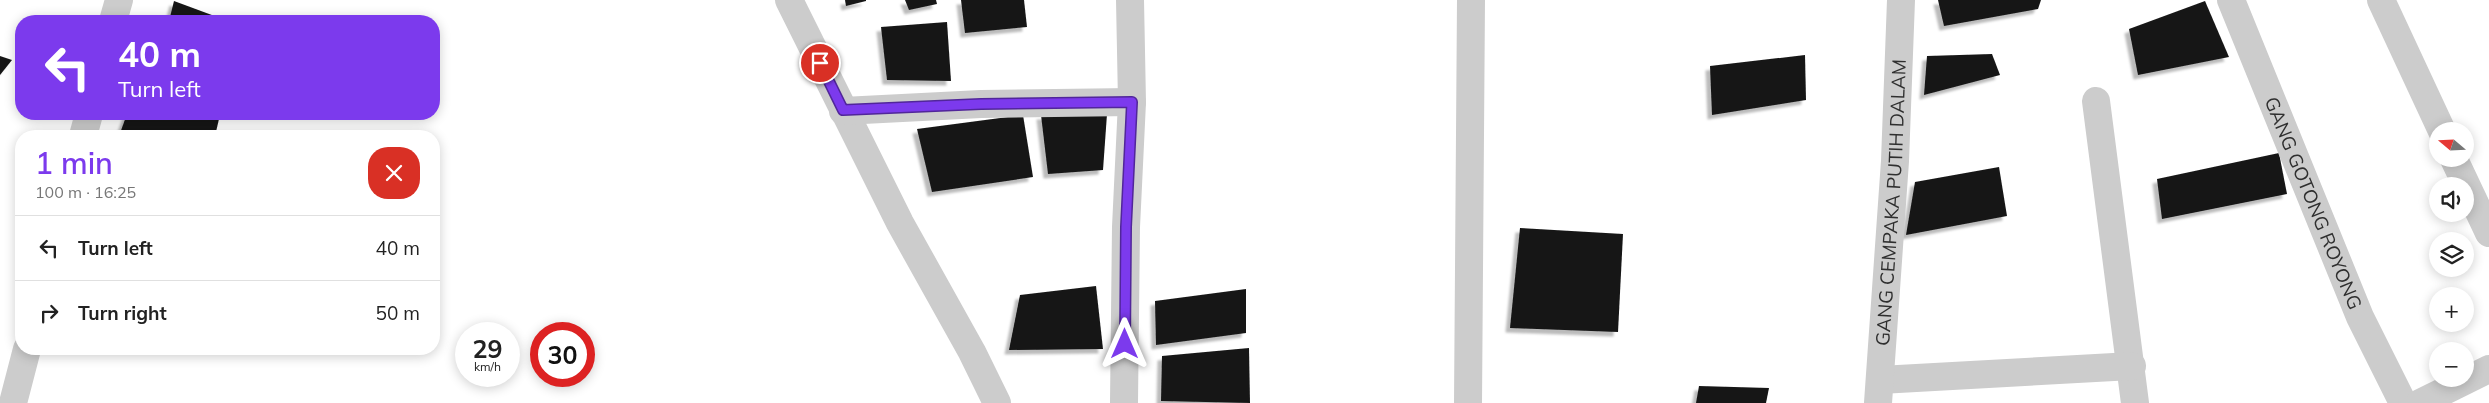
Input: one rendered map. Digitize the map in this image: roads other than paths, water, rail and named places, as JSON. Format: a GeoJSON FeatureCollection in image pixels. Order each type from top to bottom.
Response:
{"type":"FeatureCollection","features":[{"type":"Feature","properties":{"kind":"street"},"geometry":{"type":"LineString","coordinates":[[115,15],[119,0]]}},
{"type":"Feature","properties":{"kind":"street"},"geometry":{"type":"LineString","coordinates":[[789,0],[843,110],[997,403]]}},
{"type":"Feature","properties":{"kind":"street"},"geometry":{"type":"LineString","coordinates":[[1124,403],[1126,227],[1132,102],[1130,0]]}},
{"type":"Feature","properties":{"kind":"street"},"geometry":{"type":"LineString","coordinates":[[1468,403],[1471,0]]}},
{"type":"Feature","properties":{"kind":"street","name":"GANG CEMPAKA PUTIH DALAM"},"geometry":{"type":"LineString","coordinates":[[1879,391],[1895,161],[1901,0]]}},
{"type":"Feature","properties":{"kind":"street","name":"GANG GOTONG ROYONG"},"geometry":{"type":"LineString","coordinates":[[2231,0],[2360,317],[2403,403]]}},
{"type":"Feature","properties":{"kind":"street"},"geometry":{"type":"LineString","coordinates":[[2381,0],[2438,122]]}},
{"type":"Feature","properties":{"kind":"street"},"geometry":{"type":"LineString","coordinates":[[2096,101],[2132,366],[2135,403]]}},
{"type":"Feature","properties":{"kind":"street"},"geometry":{"type":"LineString","coordinates":[[843,110],[981,104],[1132,102]]}},
{"type":"Feature","properties":{"kind":"street"},"geometry":{"type":"LineString","coordinates":[[2458,168],[2489,233]]}},
{"type":"Feature","properties":{"kind":"street"},"geometry":{"type":"LineString","coordinates":[[13,403],[25,355]]}},
{"type":"Feature","properties":{"kind":"street"},"geometry":{"type":"LineString","coordinates":[[1879,391],[2132,366]]}},
{"type":"Feature","properties":{"kind":"street"},"geometry":{"type":"LineString","coordinates":[[2420,403],[2489,368]]}}]}
